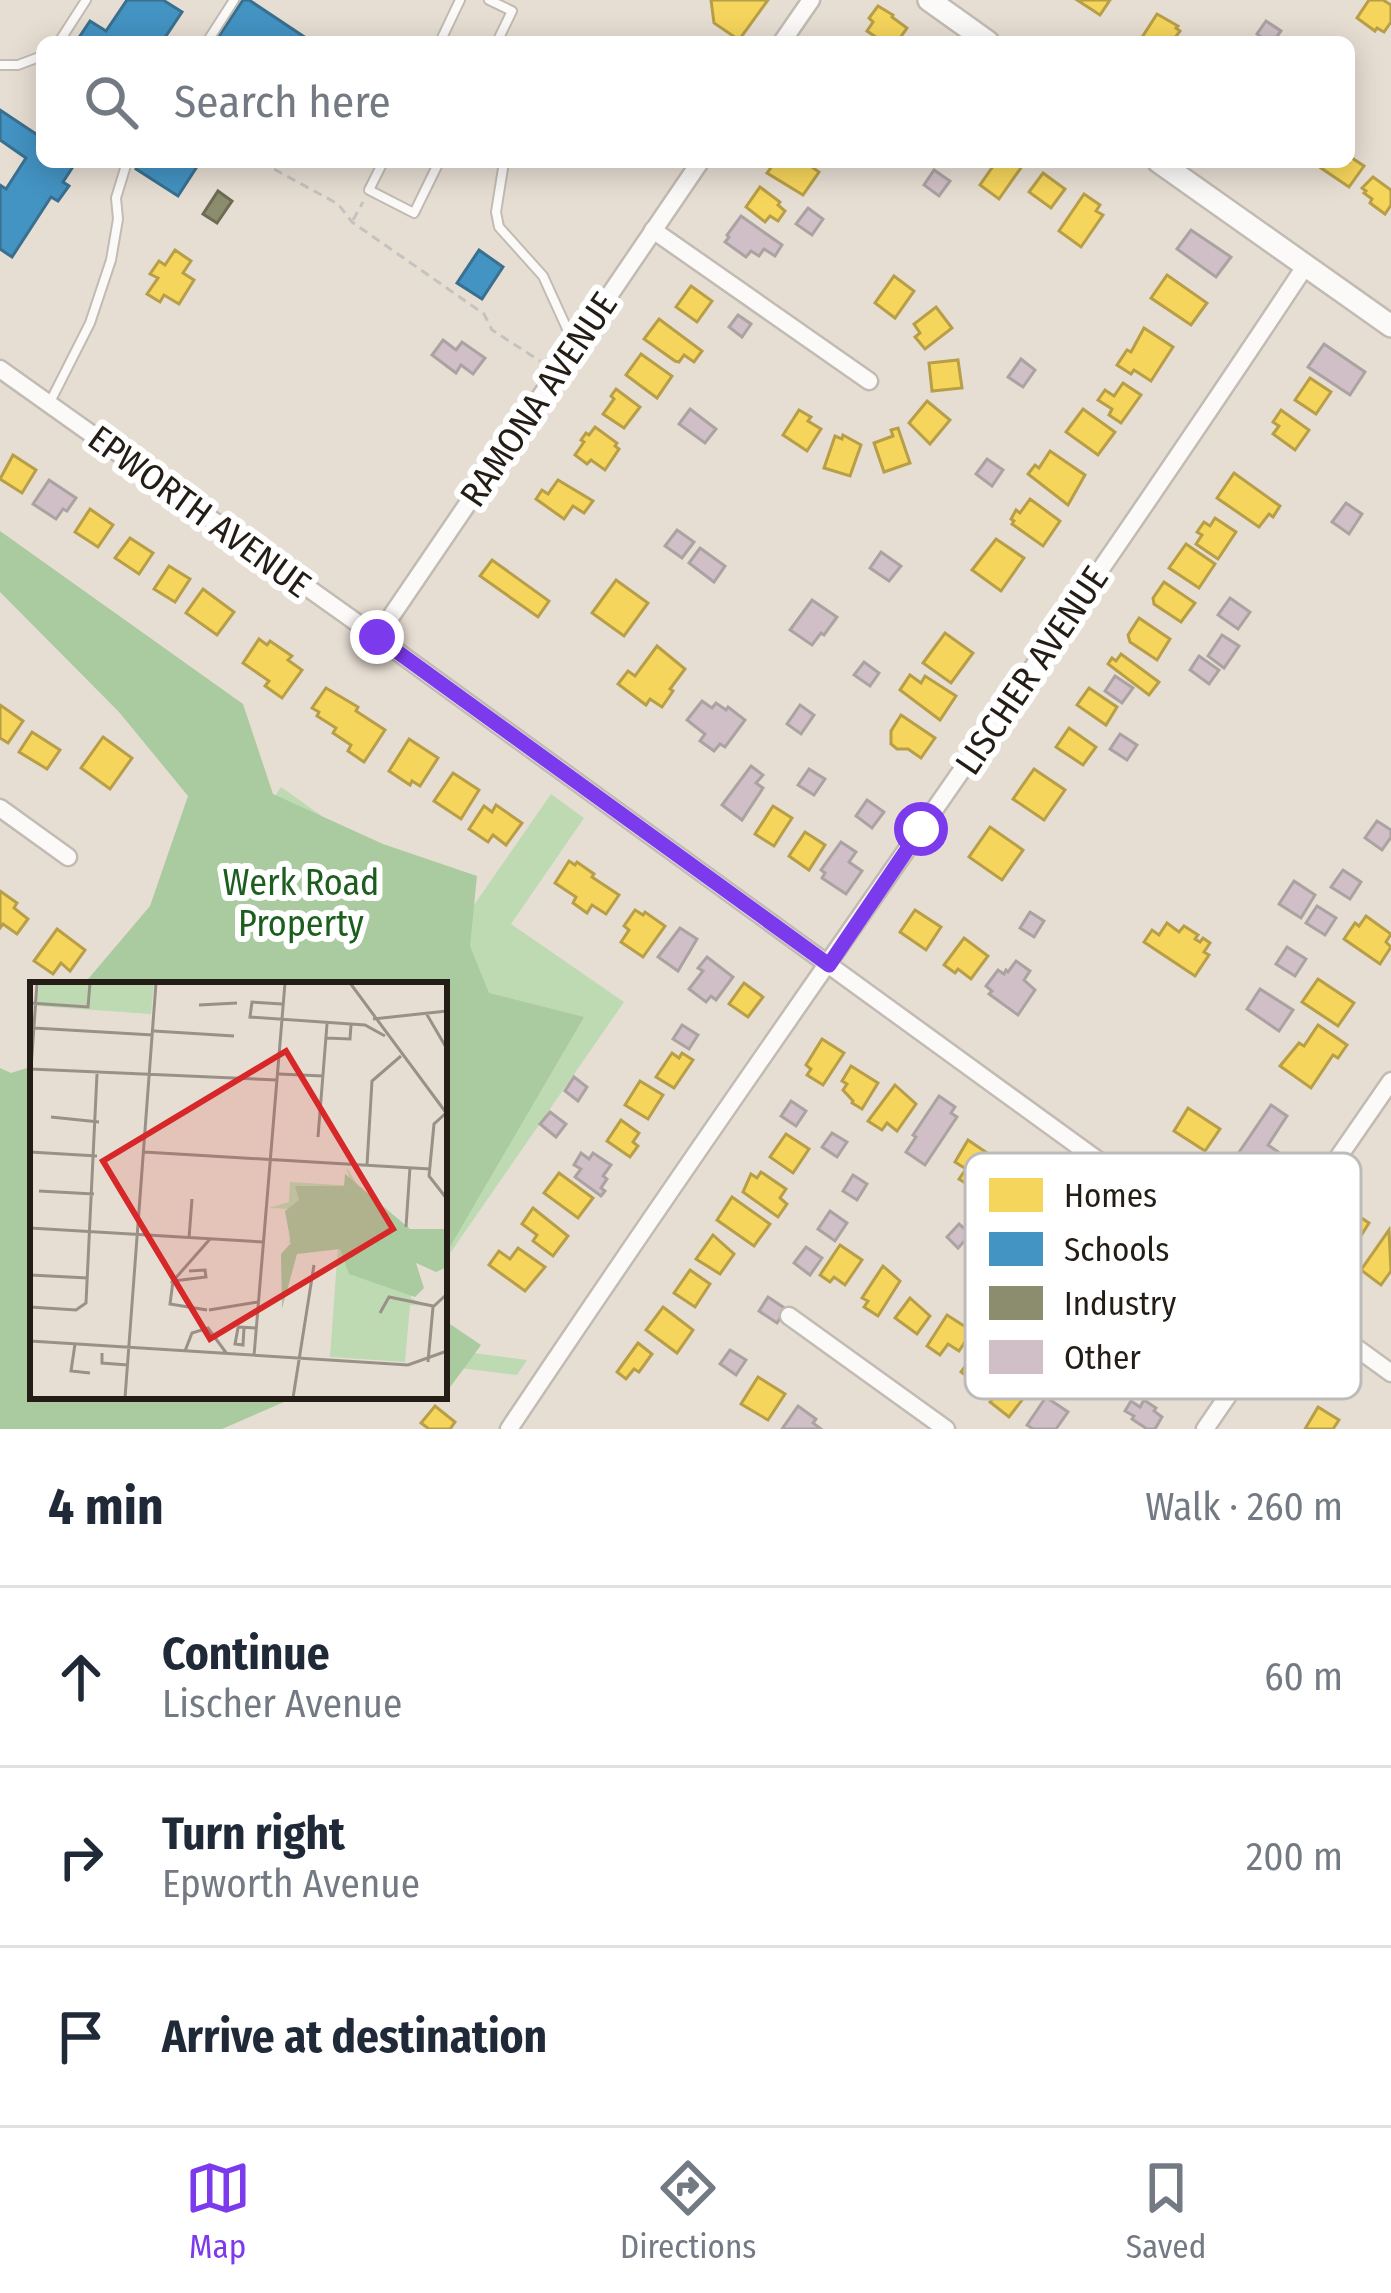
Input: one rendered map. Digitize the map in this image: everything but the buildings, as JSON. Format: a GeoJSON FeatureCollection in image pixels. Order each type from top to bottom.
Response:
{"type":"FeatureCollection","features":[{"type":"Feature","properties":{"kind":"street"},"geometry":{"type":"LineString","coordinates":[[786,36],[811,0]]}},
{"type":"Feature","properties":{"kind":"street"},"geometry":{"type":"LineString","coordinates":[[929,0],[980,36]]}},
{"type":"Feature","properties":{"kind":"street","name":"RAMONA AVENUE"},"geometry":{"type":"LineString","coordinates":[[377,637],[696,168]]}},
{"type":"Feature","properties":{"kind":"street"},"geometry":{"type":"LineString","coordinates":[[1168,168],[1391,326]]}},
{"type":"Feature","properties":{"kind":"street"},"geometry":{"type":"LineString","coordinates":[[653,230],[869,381]]}},
{"type":"Feature","properties":{"kind":"street","name":"LISCHER AVENUE"},"geometry":{"type":"LineString","coordinates":[[509,1429],[1192,438],[1306,265]]}},
{"type":"Feature","properties":{"kind":"street","name":"EPWORTH AVENUE"},"geometry":{"type":"LineString","coordinates":[[0,369],[1089,1153]]}},
{"type":"Feature","properties":{"kind":"street"},"geometry":{"type":"LineString","coordinates":[[0,808],[68,857]]}},
{"type":"Feature","properties":{"kind":"street"},"geometry":{"type":"LineString","coordinates":[[1341,1153],[1391,1081]]}},
{"type":"Feature","properties":{"kind":"street"},"geometry":{"type":"LineString","coordinates":[[790,1316],[946,1429]]}},
{"type":"Feature","properties":{"kind":"street","name":"EPWORTH AVENUE"},"geometry":{"type":"LineString","coordinates":[[1361,1351],[1391,1373]]}},
{"type":"Feature","properties":{"kind":"street"},"geometry":{"type":"LineString","coordinates":[[1205,1429],[1226,1399]]}},
{"type":"Feature","properties":{"kind":"lane"},"geometry":{"type":"LineString","coordinates":[[63,36],[86,0]]}},
{"type":"Feature","properties":{"kind":"lane"},"geometry":{"type":"LineString","coordinates":[[211,36],[234,0]]}},
{"type":"Feature","properties":{"kind":"lane"},"geometry":{"type":"LineString","coordinates":[[443,36],[460,0]]}},
{"type":"Feature","properties":{"kind":"lane"},"geometry":{"type":"LineString","coordinates":[[489,0],[512,11],[500,36]]}},
{"type":"Feature","properties":{"kind":"lane"},"geometry":{"type":"LineString","coordinates":[[0,65],[36,58]]}},
{"type":"Feature","properties":{"kind":"lane"},"geometry":{"type":"LineString","coordinates":[[50,404],[90,323],[111,260],[118,219],[116,198],[125,168]]}},
{"type":"Feature","properties":{"kind":"lane"},"geometry":{"type":"LineString","coordinates":[[380,168],[369,190],[413,213],[436,168]]}},
{"type":"Feature","properties":{"kind":"lane"},"geometry":{"type":"LineString","coordinates":[[505,168],[496,212],[499,227],[543,276],[574,345]]}},
{"type":"Feature","properties":{"kind":"path"},"geometry":{"type":"LineString","coordinates":[[272,168],[338,204],[352,222],[484,314],[492,330],[556,372]]}},
{"type":"Feature","properties":{"kind":"path"},"geometry":{"type":"LineString","coordinates":[[352,222],[369,190]]}},
{"type":"Feature","properties":{"kind":"green space"},"geometry":{"type":"Polygon","coordinates":[[[0,531],[243,704],[273,794],[383,844],[477,876],[470,946],[489,993],[584,1017],[447,1252],[447,982],[86,982],[150,906],[188,796],[119,712],[0,592],[0,531]]]}},
{"type":"Feature","properties":{"kind":"green space","name":"Werk Road Property"},"geometry":{"type":"Polygon","coordinates":[[[281,787],[465,918],[551,794],[584,818],[511,924],[624,1002],[447,1258],[447,982],[148,982],[281,787]]]}},
{"type":"Feature","properties":{"kind":"green space"},"geometry":{"type":"Polygon","coordinates":[[[30,1067],[30,1399],[291,1399],[222,1429],[0,1429],[0,1068],[11,1073],[30,1067]]]}},
{"type":"Feature","properties":{"kind":"green space"},"geometry":{"type":"Polygon","coordinates":[[[447,1322],[481,1345],[447,1390],[447,1322]]]}},
{"type":"Feature","properties":{"kind":"green space"},"geometry":{"type":"Polygon","coordinates":[[[447,1349],[527,1360],[517,1375],[447,1366],[447,1349]]]}},
{"type":"Feature","properties":{"kind":"route"},"geometry":{"type":"LineString","coordinates":[[377,637],[829,965],[921,829]]}}]}
